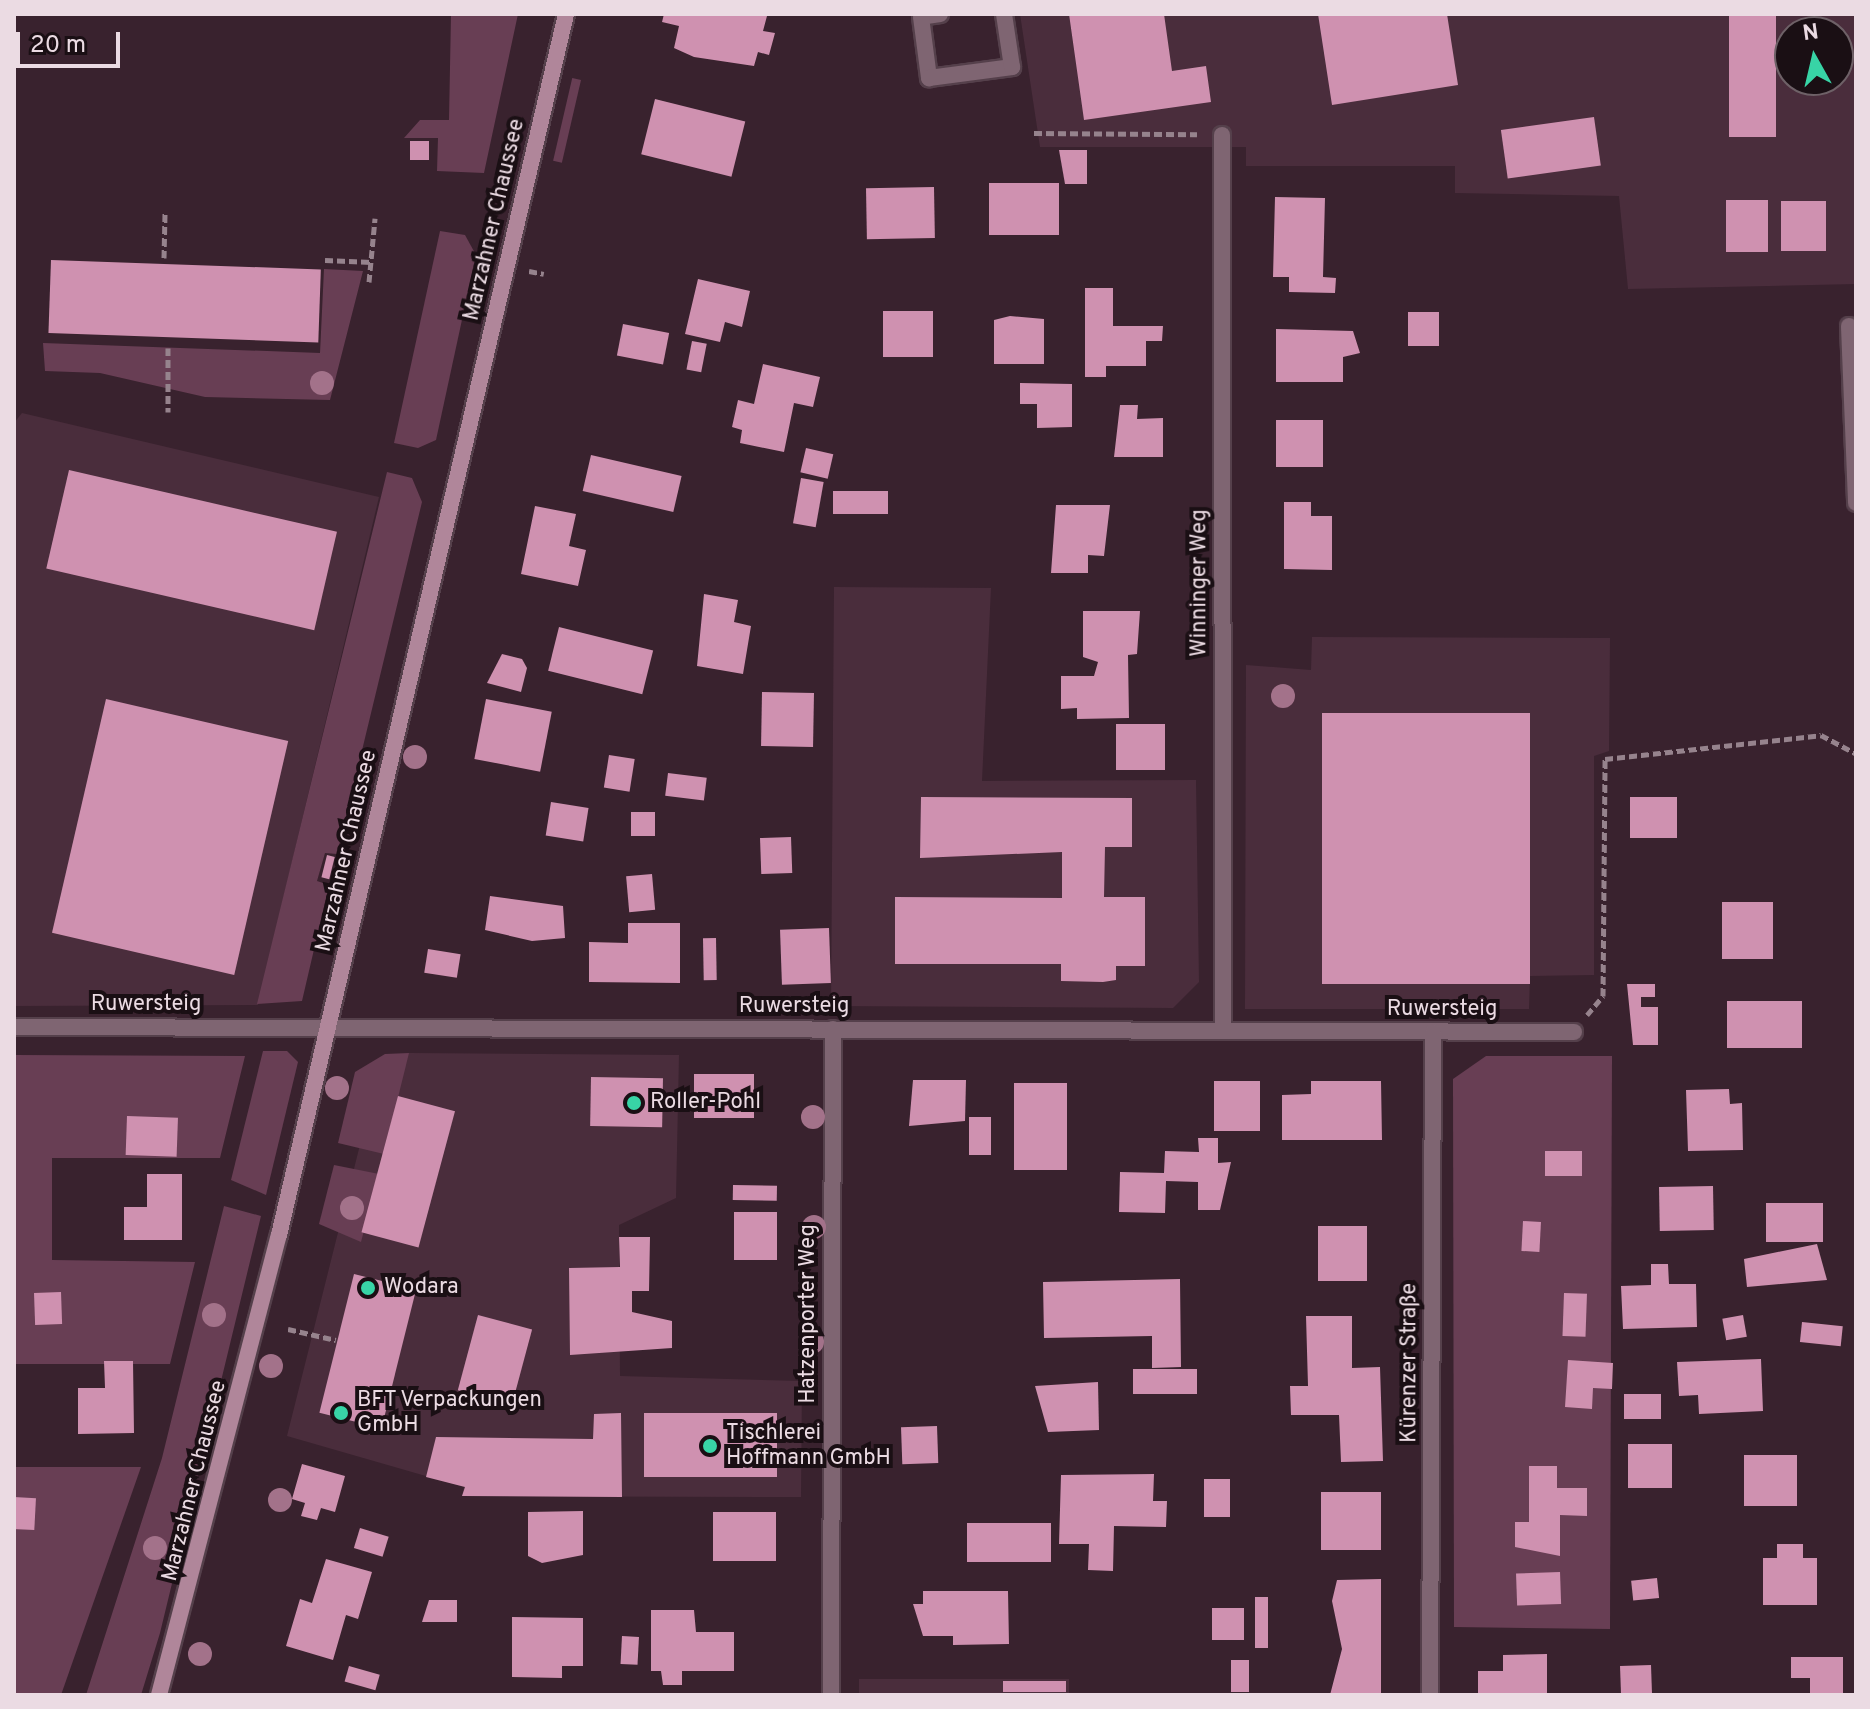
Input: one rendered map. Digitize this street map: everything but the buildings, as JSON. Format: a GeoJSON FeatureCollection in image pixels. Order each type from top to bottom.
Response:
{"type":"FeatureCollection","features":[{"type":"Feature","properties":{"kind":"street","name":"Marzahner Chaussee"},"geometry":{"type":"LineString","coordinates":[[159,1695],[194,1582],[328,1029],[566,14]]}},
{"type":"Feature","properties":{"kind":"street"},"geometry":{"type":"LineString","coordinates":[[940,14],[921,17],[929,78],[1012,67],[1004,14]]}},
{"type":"Feature","properties":{"kind":"street","name":"Winninger Weg"},"geometry":{"type":"LineString","coordinates":[[1222,135],[1223,1031]]}},
{"type":"Feature","properties":{"kind":"street"},"geometry":{"type":"LineString","coordinates":[[1849,326],[1856,503]]}},
{"type":"Feature","properties":{"kind":"street","name":"Ruwersteig"},"geometry":{"type":"LineString","coordinates":[[14,1027],[1574,1032]]}},
{"type":"Feature","properties":{"kind":"street","name":"Hatzenporter Weg"},"geometry":{"type":"LineString","coordinates":[[831,1695],[833,1029]]}},
{"type":"Feature","properties":{"kind":"street","name":"Kürenzer Straße"},"geometry":{"type":"LineString","coordinates":[[1430,1695],[1433,1032]]}},
{"type":"Feature","properties":{"kind":"path"},"geometry":{"type":"LineString","coordinates":[[1034,133],[1222,135]]}},
{"type":"Feature","properties":{"kind":"path"},"geometry":{"type":"LineString","coordinates":[[164,258],[165,213]]}},
{"type":"Feature","properties":{"kind":"path"},"geometry":{"type":"LineString","coordinates":[[369,282],[375,218]]}},
{"type":"Feature","properties":{"kind":"path"},"geometry":{"type":"LineString","coordinates":[[325,260],[372,262]]}},
{"type":"Feature","properties":{"kind":"path"},"geometry":{"type":"LineString","coordinates":[[168,348],[168,412]]}},
{"type":"Feature","properties":{"kind":"path"},"geometry":{"type":"LineString","coordinates":[[1574,1032],[1603,996],[1605,759],[1821,735],[1856,754]]}},
{"type":"Feature","properties":{"kind":"path"},"geometry":{"type":"LineString","coordinates":[[288,1329],[336,1340]]}},
{"type":"Feature","properties":{"kind":"shaded area"},"geometry":{"type":"Polygon","coordinates":[[[451,14],[518,14],[484,173],[437,171],[438,138],[404,138],[420,120],[449,120],[451,14]]]}},
{"type":"Feature","properties":{"kind":"shaded area"},"geometry":{"type":"Polygon","coordinates":[[[1020,14],[1856,14],[1856,284],[1628,289],[1619,196],[1455,193],[1455,166],[1246,166],[1246,147],[1040,147],[1020,14]]]}},
{"type":"Feature","properties":{"kind":"shaded area"},"geometry":{"type":"Polygon","coordinates":[[[572,78],[581,80],[562,163],[553,161],[572,78]]]}},
{"type":"Feature","properties":{"kind":"shaded area"},"geometry":{"type":"Polygon","coordinates":[[[440,231],[465,235],[476,255],[436,440],[418,448],[394,443],[440,231]]]}},
{"type":"Feature","properties":{"kind":"shaded area"},"geometry":{"type":"Polygon","coordinates":[[[324,269],[363,271],[330,400],[205,397],[100,373],[45,371],[43,343],[320,353],[324,269]]]}},
{"type":"Feature","properties":{"kind":"shaded area"},"geometry":{"type":"Polygon","coordinates":[[[22,413],[379,497],[258,1005],[14,1006],[14,423],[22,413]]]}},
{"type":"Feature","properties":{"kind":"shaded area"},"geometry":{"type":"Polygon","coordinates":[[[387,472],[412,478],[422,502],[337,854],[325,853],[317,881],[329,885],[302,1001],[257,1004],[387,472]]]}},
{"type":"Feature","properties":{"kind":"shaded area"},"geometry":{"type":"Polygon","coordinates":[[[834,587],[991,588],[982,781],[1196,780],[1199,982],[1173,1008],[831,1006],[834,587]]]}},
{"type":"Feature","properties":{"kind":"shaded area"},"geometry":{"type":"Polygon","coordinates":[[[1312,637],[1610,638],[1609,751],[1594,756],[1594,975],[1530,976],[1529,1009],[1245,1009],[1246,665],[1311,670],[1312,637]]]}},
{"type":"Feature","properties":{"kind":"shaded area"},"geometry":{"type":"Polygon","coordinates":[[[263,1051],[287,1051],[298,1062],[266,1195],[231,1180],[263,1051]]]}},
{"type":"Feature","properties":{"kind":"shaded area"},"geometry":{"type":"Polygon","coordinates":[[[409,1053],[679,1055],[676,1198],[619,1225],[620,1376],[802,1381],[801,1497],[462,1496],[464,1487],[287,1436],[377,1077],[409,1053]]]}},
{"type":"Feature","properties":{"kind":"shaded area"},"geometry":{"type":"Polygon","coordinates":[[[409,1053],[384,1154],[338,1143],[355,1072],[385,1054],[409,1053]]]}},
{"type":"Feature","properties":{"kind":"shaded area"},"geometry":{"type":"Polygon","coordinates":[[[14,1055],[245,1056],[220,1158],[52,1158],[52,1260],[195,1262],[170,1364],[14,1364],[14,1055]]]}},
{"type":"Feature","properties":{"kind":"shaded area"},"geometry":{"type":"Polygon","coordinates":[[[1486,1056],[1612,1056],[1610,1629],[1454,1627],[1453,1079],[1486,1056]]]}},
{"type":"Feature","properties":{"kind":"shaded area"},"geometry":{"type":"Polygon","coordinates":[[[334,1165],[379,1174],[361,1242],[319,1224],[334,1165]]]}},
{"type":"Feature","properties":{"kind":"shaded area"},"geometry":{"type":"Polygon","coordinates":[[[224,1206],[261,1216],[160,1633],[141,1695],[86,1695],[162,1458],[224,1206]]]}},
{"type":"Feature","properties":{"kind":"shaded area"},"geometry":{"type":"Polygon","coordinates":[[[14,1467],[141,1467],[61,1695],[14,1695],[14,1467]]]}},
{"type":"Feature","properties":{"kind":"shaded area"},"geometry":{"type":"Polygon","coordinates":[[[859,1679],[1069,1679],[1069,1695],[859,1695],[859,1679]]]}},
{"type":"Feature","properties":{"kind":"place","name":"Roller-Pohl"},"geometry":{"type":"Point","coordinates":[634,1103]}},
{"type":"Feature","properties":{"kind":"place","name":"Wodara"},"geometry":{"type":"Point","coordinates":[368,1288]}},
{"type":"Feature","properties":{"kind":"place","name":"BFT Verpackungen GmbH"},"geometry":{"type":"Point","coordinates":[341,1413]}},
{"type":"Feature","properties":{"kind":"place","name":"Tischlerei Hoffmann GmbH"},"geometry":{"type":"Point","coordinates":[710,1446]}}]}
